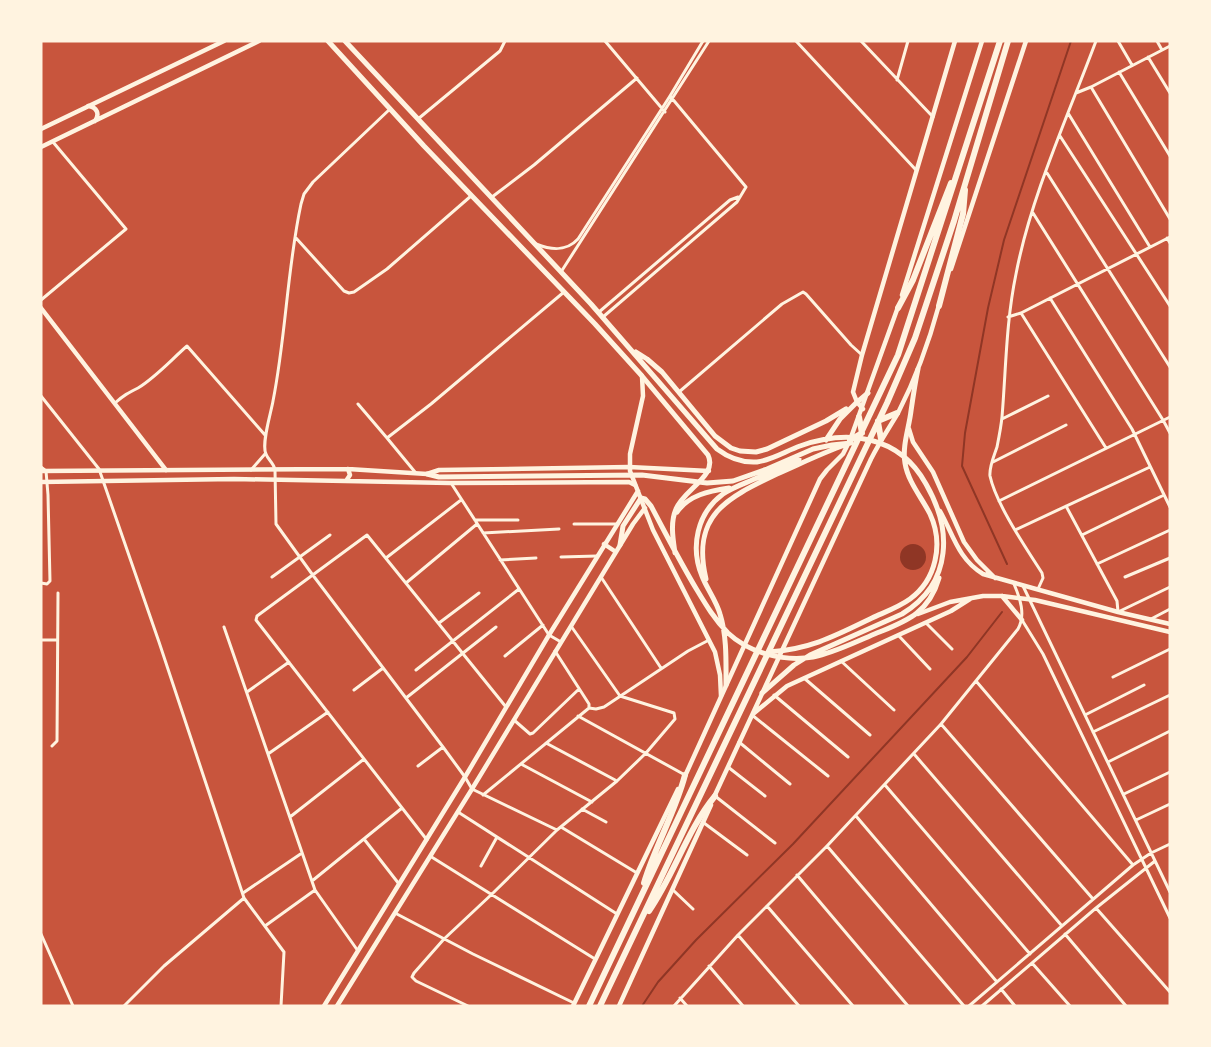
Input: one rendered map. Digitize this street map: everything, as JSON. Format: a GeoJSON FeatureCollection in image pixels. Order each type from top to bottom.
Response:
{"type":"FeatureCollection","features":[{"type":"Feature","properties":{"kind":"highway"},"geometry":{"type":"LineString","coordinates":[[589,1006],[898,355],[1000,41]]}},
{"type":"Feature","properties":{"kind":"highway"},"geometry":{"type":"LineString","coordinates":[[600,1006],[878,421],[915,338],[1008,41]]}},
{"type":"Feature","properties":{"kind":"highway"},"geometry":{"type":"LineString","coordinates":[[898,308],[913,280],[967,145]]}},
{"type":"Feature","properties":{"kind":"highway"},"geometry":{"type":"LineString","coordinates":[[939,306],[964,207],[965,183]]}},
{"type":"Feature","properties":{"kind":"highway"},"geometry":{"type":"LineString","coordinates":[[878,421],[897,414]]}},
{"type":"Feature","properties":{"kind":"highway"},"geometry":{"type":"LineString","coordinates":[[859,417],[862,433]]}},
{"type":"Feature","properties":{"kind":"highway"},"geometry":{"type":"LineString","coordinates":[[878,421],[881,439]]}},
{"type":"Feature","properties":{"kind":"highway"},"geometry":{"type":"LineString","coordinates":[[851,442],[862,433]]}},
{"type":"Feature","properties":{"kind":"highway"},"geometry":{"type":"LineString","coordinates":[[640,897],[647,873],[676,805],[685,775]]}},
{"type":"Feature","properties":{"kind":"highway"},"geometry":{"type":"LineString","coordinates":[[639,924],[657,899],[702,814],[715,796]]}},
{"type":"Feature","properties":{"kind":"main road"},"geometry":{"type":"LineString","coordinates":[[41,129],[224,41]]}},
{"type":"Feature","properties":{"kind":"main road"},"geometry":{"type":"LineString","coordinates":[[41,147],[259,41]]}},
{"type":"Feature","properties":{"kind":"main road"},"geometry":{"type":"LineString","coordinates":[[328,41],[565,292],[642,376],[708,455],[711,463],[708,471],[680,500],[673,520],[676,554]]}},
{"type":"Feature","properties":{"kind":"main road"},"geometry":{"type":"LineString","coordinates":[[345,41],[599,312],[718,449],[731,458],[755,462],[798,446],[821,440],[845,437],[867,439],[883,444],[906,458],[920,474],[932,495],[941,518],[944,534],[937,584],[932,597],[918,614]]}},
{"type":"Feature","properties":{"kind":"main road"},"geometry":{"type":"LineString","coordinates":[[862,408],[853,392],[862,355],[955,41]]}},
{"type":"Feature","properties":{"kind":"main road"},"geometry":{"type":"LineString","coordinates":[[574,1005],[685,775],[820,479],[843,454],[851,442],[898,308],[982,41]]}},
{"type":"Feature","properties":{"kind":"main road"},"geometry":{"type":"LineString","coordinates":[[619,1006],[704,823],[727,767],[881,439],[897,414],[918,370],[1026,41]]}},
{"type":"Feature","properties":{"kind":"main road"},"geometry":{"type":"LineString","coordinates":[[99,101],[98,110],[106,116]]}},
{"type":"Feature","properties":{"kind":"main road"},"geometry":{"type":"LineString","coordinates":[[88,106],[93,107],[98,115],[95,121]]}},
{"type":"Feature","properties":{"kind":"main road"},"geometry":{"type":"LineString","coordinates":[[41,308],[166,470]]}},
{"type":"Feature","properties":{"kind":"main road"},"geometry":{"type":"LineString","coordinates":[[634,351],[658,367],[720,440],[736,449],[750,452],[767,449],[826,421],[857,402]]}},
{"type":"Feature","properties":{"kind":"main road"},"geometry":{"type":"LineString","coordinates":[[763,653],[805,648],[826,640],[906,602],[918,592],[931,574],[937,556],[937,538],[933,520],[905,465],[908,427],[918,370]]}},
{"type":"Feature","properties":{"kind":"main road"},"geometry":{"type":"LineString","coordinates":[[642,376],[643,396],[630,454],[629,467],[653,530],[710,640],[719,667],[721,698]]}},
{"type":"Feature","properties":{"kind":"main road"},"geometry":{"type":"LineString","coordinates":[[726,685],[726,654],[722,620],[702,577],[696,557],[697,533],[706,513],[722,495],[734,488],[814,451],[844,414],[868,393]]}},
{"type":"Feature","properties":{"kind":"main road"},"geometry":{"type":"LineString","coordinates":[[908,427],[913,442],[933,472],[964,542],[977,560],[996,579]]}},
{"type":"Feature","properties":{"kind":"main road"},"geometry":{"type":"LineString","coordinates":[[43,469],[354,469],[415,472],[438,477],[642,475],[707,482],[733,480],[767,469],[813,449],[867,439]]}},
{"type":"Feature","properties":{"kind":"main road"},"geometry":{"type":"LineString","coordinates":[[708,589],[703,565],[703,545],[709,524],[723,505],[744,490],[851,442]]}},
{"type":"Feature","properties":{"kind":"main road"},"geometry":{"type":"LineString","coordinates":[[427,474],[439,470],[618,467],[708,471]]}},
{"type":"Feature","properties":{"kind":"main road"},"geometry":{"type":"LineString","coordinates":[[617,482],[621,473],[618,467]]}},
{"type":"Feature","properties":{"kind":"main road"},"geometry":{"type":"LineString","coordinates":[[346,481],[350,475],[348,469]]}},
{"type":"Feature","properties":{"kind":"main road"},"geometry":{"type":"LineString","coordinates":[[353,481],[351,475],[354,469]]}},
{"type":"Feature","properties":{"kind":"main road"},"geometry":{"type":"LineString","coordinates":[[234,479],[238,474],[235,470]]}},
{"type":"Feature","properties":{"kind":"main road"},"geometry":{"type":"LineString","coordinates":[[246,479],[243,475],[249,470]]}},
{"type":"Feature","properties":{"kind":"main road"},"geometry":{"type":"LineString","coordinates":[[41,482],[246,479],[450,483],[629,482],[635,485]]}},
{"type":"Feature","properties":{"kind":"main road"},"geometry":{"type":"LineString","coordinates":[[673,520],[680,507],[693,497],[734,488]]}},
{"type":"Feature","properties":{"kind":"main road"},"geometry":{"type":"LineString","coordinates":[[324,1006],[466,777],[549,635],[638,491]]}},
{"type":"Feature","properties":{"kind":"main road"},"geometry":{"type":"LineString","coordinates":[[620,545],[623,526],[641,498]]}},
{"type":"Feature","properties":{"kind":"main road"},"geometry":{"type":"LineString","coordinates":[[641,498],[645,499],[651,506],[708,609],[727,632],[750,648],[763,653],[780,657],[810,657],[836,651],[918,614],[950,602],[971,598],[1002,596],[1030,599],[1170,632]]}},
{"type":"Feature","properties":{"kind":"main road"},"geometry":{"type":"LineString","coordinates":[[935,503],[961,554],[978,571],[1014,584],[1170,624]]}},
{"type":"Feature","properties":{"kind":"main road"},"geometry":{"type":"LineString","coordinates":[[337,1006],[458,812],[620,545],[645,508]]}},
{"type":"Feature","properties":{"kind":"main road"},"geometry":{"type":"LineString","coordinates":[[604,544],[616,552]]}},
{"type":"Feature","properties":{"kind":"main road"},"geometry":{"type":"LineString","coordinates":[[762,693],[794,665],[810,655],[908,610],[927,593],[934,583],[941,566]]}},
{"type":"Feature","properties":{"kind":"main road"},"geometry":{"type":"LineString","coordinates":[[1002,596],[1022,620]]}},
{"type":"Feature","properties":{"kind":"main road"},"geometry":{"type":"LineString","coordinates":[[752,715],[787,686],[956,609],[971,598]]}},
{"type":"Feature","properties":{"kind":"street"},"geometry":{"type":"LineString","coordinates":[[418,119],[500,51],[504,41]]}},
{"type":"Feature","properties":{"kind":"street"},"geometry":{"type":"LineString","coordinates":[[605,41],[665,112]]}},
{"type":"Feature","properties":{"kind":"street"},"geometry":{"type":"LineString","coordinates":[[562,272],[665,112],[702,41]]}},
{"type":"Feature","properties":{"kind":"street"},"geometry":{"type":"LineString","coordinates":[[535,243],[557,249],[566,248],[574,243],[662,108],[672,97],[709,41]]}},
{"type":"Feature","properties":{"kind":"street"},"geometry":{"type":"LineString","coordinates":[[796,41],[917,171]]}},
{"type":"Feature","properties":{"kind":"street"},"geometry":{"type":"LineString","coordinates":[[861,41],[932,116]]}},
{"type":"Feature","properties":{"kind":"street"},"geometry":{"type":"LineString","coordinates":[[897,80],[908,41]]}},
{"type":"Feature","properties":{"kind":"street"},"geometry":{"type":"LineString","coordinates":[[1038,589],[1043,578],[1042,573],[999,500],[990,476],[990,468],[1002,419],[1008,317],[1016,272],[1046,172],[1096,41]]}},
{"type":"Feature","properties":{"kind":"street"},"geometry":{"type":"LineString","coordinates":[[1118,41],[1132,65]]}},
{"type":"Feature","properties":{"kind":"street"},"geometry":{"type":"LineString","coordinates":[[1157,41],[1162,50]]}},
{"type":"Feature","properties":{"kind":"street"},"geometry":{"type":"LineString","coordinates":[[1076,93],[1170,46]]}},
{"type":"Feature","properties":{"kind":"street"},"geometry":{"type":"LineString","coordinates":[[1148,57],[1170,94]]}},
{"type":"Feature","properties":{"kind":"street"},"geometry":{"type":"LineString","coordinates":[[1119,72],[1170,156]]}},
{"type":"Feature","properties":{"kind":"street"},"geometry":{"type":"LineString","coordinates":[[492,197],[534,165],[637,78]]}},
{"type":"Feature","properties":{"kind":"street"},"geometry":{"type":"LineString","coordinates":[[1091,87],[1170,219]]}},
{"type":"Feature","properties":{"kind":"street"},"geometry":{"type":"LineString","coordinates":[[603,317],[737,202],[745,189],[745,183],[672,97]]}},
{"type":"Feature","properties":{"kind":"street"},"geometry":{"type":"LineString","coordinates":[[390,108],[308,187],[301,204],[274,399],[265,435],[265,454],[274,465],[275,470],[276,524],[466,777],[472,789],[556,830]]}},
{"type":"Feature","properties":{"kind":"street"},"geometry":{"type":"LineString","coordinates":[[1068,113],[1150,247]]}},
{"type":"Feature","properties":{"kind":"street"},"geometry":{"type":"LineString","coordinates":[[1060,135],[1170,306]]}},
{"type":"Feature","properties":{"kind":"street"},"geometry":{"type":"LineString","coordinates":[[41,300],[126,229],[53,142]]}},
{"type":"Feature","properties":{"kind":"street"},"geometry":{"type":"LineString","coordinates":[[1046,172],[1170,367]]}},
{"type":"Feature","properties":{"kind":"street"},"geometry":{"type":"LineString","coordinates":[[295,238],[344,291],[354,292],[386,269],[473,195]]}},
{"type":"Feature","properties":{"kind":"street"},"geometry":{"type":"LineString","coordinates":[[599,312],[730,200],[739,197]]}},
{"type":"Feature","properties":{"kind":"street"},"geometry":{"type":"LineString","coordinates":[[1033,212],[1170,433]]}},
{"type":"Feature","properties":{"kind":"street"},"geometry":{"type":"LineString","coordinates":[[1008,317],[1050,298],[1168,237],[1170,243]]}},
{"type":"Feature","properties":{"kind":"street"},"geometry":{"type":"LineString","coordinates":[[387,438],[431,404],[565,292]]}},
{"type":"Feature","properties":{"kind":"street"},"geometry":{"type":"LineString","coordinates":[[679,392],[782,304],[803,292],[862,355]]}},
{"type":"Feature","properties":{"kind":"street"},"geometry":{"type":"LineString","coordinates":[[1050,298],[1132,429],[1170,507]]}},
{"type":"Feature","properties":{"kind":"street"},"geometry":{"type":"LineString","coordinates":[[1021,312],[1106,448]]}},
{"type":"Feature","properties":{"kind":"street"},"geometry":{"type":"LineString","coordinates":[[114,403],[128,391],[138,388],[187,346],[265,435]]}},
{"type":"Feature","properties":{"kind":"street"},"geometry":{"type":"LineString","coordinates":[[41,396],[99,469],[243,895],[284,952],[282,1006]]}},
{"type":"Feature","properties":{"kind":"street"},"geometry":{"type":"LineString","coordinates":[[1002,419],[1048,396]]}},
{"type":"Feature","properties":{"kind":"street"},"geometry":{"type":"LineString","coordinates":[[358,404],[415,472]]}},
{"type":"Feature","properties":{"kind":"street"},"geometry":{"type":"LineString","coordinates":[[999,500],[1170,417]]}},
{"type":"Feature","properties":{"kind":"street"},"geometry":{"type":"LineString","coordinates":[[992,462],[1066,425]]}},
{"type":"Feature","properties":{"kind":"street"},"geometry":{"type":"LineString","coordinates":[[249,470],[265,454]]}},
{"type":"Feature","properties":{"kind":"street"},"geometry":{"type":"LineString","coordinates":[[1015,530],[1150,467]]}},
{"type":"Feature","properties":{"kind":"street"},"geometry":{"type":"LineString","coordinates":[[41,583],[47,584],[50,581],[47,483],[43,469]]}},
{"type":"Feature","properties":{"kind":"street"},"geometry":{"type":"LineString","coordinates":[[450,483],[549,635],[561,642]]}},
{"type":"Feature","properties":{"kind":"street"},"geometry":{"type":"LineString","coordinates":[[1082,534],[1164,496]]}},
{"type":"Feature","properties":{"kind":"street"},"geometry":{"type":"LineString","coordinates":[[386,558],[461,500]]}},
{"type":"Feature","properties":{"kind":"street"},"geometry":{"type":"LineString","coordinates":[[1066,506],[1117,601],[1118,612],[1170,587]]}},
{"type":"Feature","properties":{"kind":"street"},"geometry":{"type":"LineString","coordinates":[[474,520],[518,520]]}},
{"type":"Feature","properties":{"kind":"street"},"geometry":{"type":"LineString","coordinates":[[406,583],[477,524]]}},
{"type":"Feature","properties":{"kind":"street"},"geometry":{"type":"LineString","coordinates":[[574,524],[616,524]]}},
{"type":"Feature","properties":{"kind":"street"},"geometry":{"type":"LineString","coordinates":[[483,533],[559,529]]}},
{"type":"Feature","properties":{"kind":"street"},"geometry":{"type":"LineString","coordinates":[[1097,564],[1170,530]]}},
{"type":"Feature","properties":{"kind":"street"},"geometry":{"type":"LineString","coordinates":[[272,577],[330,535]]}},
{"type":"Feature","properties":{"kind":"street"},"geometry":{"type":"LineString","coordinates":[[427,840],[256,620],[259,614],[366,535],[507,707]]}},
{"type":"Feature","properties":{"kind":"street"},"geometry":{"type":"LineString","coordinates":[[561,557],[597,556]]}},
{"type":"Feature","properties":{"kind":"street"},"geometry":{"type":"LineString","coordinates":[[500,560],[536,558]]}},
{"type":"Feature","properties":{"kind":"street"},"geometry":{"type":"LineString","coordinates":[[1125,577],[1170,558]]}},
{"type":"Feature","properties":{"kind":"street"},"geometry":{"type":"LineString","coordinates":[[601,576],[661,668]]}},
{"type":"Feature","properties":{"kind":"street"},"geometry":{"type":"LineString","coordinates":[[1014,584],[1020,598],[1022,620],[1043,654],[1170,918]]}},
{"type":"Feature","properties":{"kind":"street"},"geometry":{"type":"LineString","coordinates":[[1023,586],[1170,892]]}},
{"type":"Feature","properties":{"kind":"street"},"geometry":{"type":"LineString","coordinates":[[416,670],[519,589]]}},
{"type":"Feature","properties":{"kind":"street"},"geometry":{"type":"LineString","coordinates":[[52,746],[57,741],[58,592]]}},
{"type":"Feature","properties":{"kind":"street"},"geometry":{"type":"LineString","coordinates":[[439,623],[478,593]]}},
{"type":"Feature","properties":{"kind":"street"},"geometry":{"type":"LineString","coordinates":[[1150,619],[1170,609]]}},
{"type":"Feature","properties":{"kind":"street"},"geometry":{"type":"LineString","coordinates":[[674,1006],[738,935],[827,846],[942,724],[1018,629],[1022,620]]}},
{"type":"Feature","properties":{"kind":"street"},"geometry":{"type":"LineString","coordinates":[[926,623],[952,649]]}},
{"type":"Feature","properties":{"kind":"street"},"geometry":{"type":"LineString","coordinates":[[504,656],[543,625]]}},
{"type":"Feature","properties":{"kind":"street"},"geometry":{"type":"LineString","coordinates":[[468,1006],[416,981],[412,977],[414,972],[444,939],[556,830],[592,802],[646,753],[675,719],[674,713],[620,696],[571,626]]}},
{"type":"Feature","properties":{"kind":"street"},"geometry":{"type":"LineString","coordinates":[[224,627],[315,890],[358,951]]}},
{"type":"Feature","properties":{"kind":"street"},"geometry":{"type":"LineString","coordinates":[[406,698],[496,627]]}},
{"type":"Feature","properties":{"kind":"street"},"geometry":{"type":"LineString","coordinates":[[898,635],[930,669]]}},
{"type":"Feature","properties":{"kind":"street"},"geometry":{"type":"LineString","coordinates":[[41,640],[57,640]]}},
{"type":"Feature","properties":{"kind":"street"},"geometry":{"type":"LineString","coordinates":[[482,795],[589,708],[596,709],[604,706],[688,651],[710,640]]}},
{"type":"Feature","properties":{"kind":"street"},"geometry":{"type":"LineString","coordinates":[[1113,676],[1170,649]]}},
{"type":"Feature","properties":{"kind":"street"},"geometry":{"type":"LineString","coordinates":[[555,651],[589,704],[589,708]]}},
{"type":"Feature","properties":{"kind":"street"},"geometry":{"type":"LineString","coordinates":[[841,661],[894,710]]}},
{"type":"Feature","properties":{"kind":"street"},"geometry":{"type":"LineString","coordinates":[[247,692],[290,662]]}},
{"type":"Feature","properties":{"kind":"street"},"geometry":{"type":"LineString","coordinates":[[354,690],[383,668]]}},
{"type":"Feature","properties":{"kind":"street"},"geometry":{"type":"LineString","coordinates":[[803,678],[870,735]]}},
{"type":"Feature","properties":{"kind":"street"},"geometry":{"type":"LineString","coordinates":[[976,681],[1133,865]]}},
{"type":"Feature","properties":{"kind":"street"},"geometry":{"type":"LineString","coordinates":[[1085,715],[1144,685]]}},
{"type":"Feature","properties":{"kind":"street"},"geometry":{"type":"LineString","coordinates":[[514,720],[527,732],[533,733],[579,689]]}},
{"type":"Feature","properties":{"kind":"street"},"geometry":{"type":"LineString","coordinates":[[1093,732],[1170,694]]}},
{"type":"Feature","properties":{"kind":"street"},"geometry":{"type":"LineString","coordinates":[[774,695],[848,757]]}},
{"type":"Feature","properties":{"kind":"street"},"geometry":{"type":"LineString","coordinates":[[268,754],[328,712]]}},
{"type":"Feature","properties":{"kind":"street"},"geometry":{"type":"LineString","coordinates":[[752,715],[828,776]]}},
{"type":"Feature","properties":{"kind":"street"},"geometry":{"type":"LineString","coordinates":[[578,716],[685,775]]}},
{"type":"Feature","properties":{"kind":"street"},"geometry":{"type":"LineString","coordinates":[[942,724],[1093,899]]}},
{"type":"Feature","properties":{"kind":"street"},"geometry":{"type":"LineString","coordinates":[[1108,762],[1170,731]]}},
{"type":"Feature","properties":{"kind":"street"},"geometry":{"type":"LineString","coordinates":[[739,742],[790,784]]}},
{"type":"Feature","properties":{"kind":"street"},"geometry":{"type":"LineString","coordinates":[[546,743],[616,781]]}},
{"type":"Feature","properties":{"kind":"street"},"geometry":{"type":"LineString","coordinates":[[418,766],[443,747]]}},
{"type":"Feature","properties":{"kind":"street"},"geometry":{"type":"LineString","coordinates":[[914,754],[1062,926]]}},
{"type":"Feature","properties":{"kind":"street"},"geometry":{"type":"LineString","coordinates":[[290,817],[364,759]]}},
{"type":"Feature","properties":{"kind":"street"},"geometry":{"type":"LineString","coordinates":[[521,764],[592,802]]}},
{"type":"Feature","properties":{"kind":"street"},"geometry":{"type":"LineString","coordinates":[[727,767],[766,796]]}},
{"type":"Feature","properties":{"kind":"street"},"geometry":{"type":"LineString","coordinates":[[1124,794],[1170,772]]}},
{"type":"Feature","properties":{"kind":"street"},"geometry":{"type":"LineString","coordinates":[[885,785],[1030,954]]}},
{"type":"Feature","properties":{"kind":"street"},"geometry":{"type":"LineString","coordinates":[[715,796],[774,843]]}},
{"type":"Feature","properties":{"kind":"street"},"geometry":{"type":"LineString","coordinates":[[1136,820],[1170,804]]}},
{"type":"Feature","properties":{"kind":"street"},"geometry":{"type":"LineString","coordinates":[[312,881],[402,808]]}},
{"type":"Feature","properties":{"kind":"street"},"geometry":{"type":"LineString","coordinates":[[582,809],[606,822]]}},
{"type":"Feature","properties":{"kind":"street"},"geometry":{"type":"LineString","coordinates":[[458,812],[617,914]]}},
{"type":"Feature","properties":{"kind":"street"},"geometry":{"type":"LineString","coordinates":[[856,816],[996,982]]}},
{"type":"Feature","properties":{"kind":"street"},"geometry":{"type":"LineString","coordinates":[[704,823],[747,854]]}},
{"type":"Feature","properties":{"kind":"street"},"geometry":{"type":"LineString","coordinates":[[561,827],[637,873]]}},
{"type":"Feature","properties":{"kind":"street"},"geometry":{"type":"LineString","coordinates":[[481,866],[497,837]]}},
{"type":"Feature","properties":{"kind":"street"},"geometry":{"type":"LineString","coordinates":[[364,839],[399,884]]}},
{"type":"Feature","properties":{"kind":"street"},"geometry":{"type":"LineString","coordinates":[[969,1006],[1133,865],[1151,853],[1170,844]]}},
{"type":"Feature","properties":{"kind":"street"},"geometry":{"type":"LineString","coordinates":[[827,846],[964,1006]]}},
{"type":"Feature","properties":{"kind":"street"},"geometry":{"type":"LineString","coordinates":[[124,1006],[164,966],[243,895],[302,853]]}},
{"type":"Feature","properties":{"kind":"street"},"geometry":{"type":"LineString","coordinates":[[430,856],[595,959]]}},
{"type":"Feature","properties":{"kind":"street"},"geometry":{"type":"LineString","coordinates":[[982,1006],[1096,908],[1155,861]]}},
{"type":"Feature","properties":{"kind":"street"},"geometry":{"type":"LineString","coordinates":[[797,875],[908,1006]]}},
{"type":"Feature","properties":{"kind":"street"},"geometry":{"type":"LineString","coordinates":[[1165,883],[1170,881]]}},
{"type":"Feature","properties":{"kind":"street"},"geometry":{"type":"LineString","coordinates":[[264,926],[315,890]]}},
{"type":"Feature","properties":{"kind":"street"},"geometry":{"type":"LineString","coordinates":[[673,890],[693,909]]}},
{"type":"Feature","properties":{"kind":"street"},"geometry":{"type":"LineString","coordinates":[[767,906],[853,1006]]}},
{"type":"Feature","properties":{"kind":"street"},"geometry":{"type":"LineString","coordinates":[[1096,908],[1170,992]]}},
{"type":"Feature","properties":{"kind":"street"},"geometry":{"type":"LineString","coordinates":[[395,912],[574,1005]]}},
{"type":"Feature","properties":{"kind":"street"},"geometry":{"type":"LineString","coordinates":[[1074,916],[1080,922]]}},
{"type":"Feature","properties":{"kind":"street"},"geometry":{"type":"LineString","coordinates":[[41,934],[73,1006]]}},
{"type":"Feature","properties":{"kind":"street"},"geometry":{"type":"LineString","coordinates":[[1066,934],[1126,1006]]}},
{"type":"Feature","properties":{"kind":"street"},"geometry":{"type":"LineString","coordinates":[[738,935],[799,1006]]}},
{"type":"Feature","properties":{"kind":"street"},"geometry":{"type":"LineString","coordinates":[[1044,941],[1050,947]]}},
{"type":"Feature","properties":{"kind":"street"},"geometry":{"type":"LineString","coordinates":[[1032,963],[1070,1006]]}},
{"type":"Feature","properties":{"kind":"street"},"geometry":{"type":"LineString","coordinates":[[709,966],[743,1006]]}},
{"type":"Feature","properties":{"kind":"street"},"geometry":{"type":"LineString","coordinates":[[1014,967],[1019,974]]}},
{"type":"Feature","properties":{"kind":"street"},"geometry":{"type":"LineString","coordinates":[[1002,989],[1016,1006]]}},
{"type":"Feature","properties":{"kind":"street"},"geometry":{"type":"LineString","coordinates":[[981,996],[986,1002]]}},
{"type":"Feature","properties":{"kind":"street"},"geometry":{"type":"LineString","coordinates":[[680,998],[686,1006]]}},
{"type":"Feature","properties":{"kind":"shaded area"},"geometry":{"type":"Polygon","coordinates":[[[913,544],[922,548],[926,557],[922,566],[913,570],[904,566],[900,557],[904,548],[913,544]]]}},
{"type":"Feature","properties":{"kind":"waterway"},"geometry":{"type":"LineString","coordinates":[[1007,564],[962,466],[965,433],[988,308],[1004,240],[1071,41]]}},
{"type":"Feature","properties":{"kind":"waterway"},"geometry":{"type":"LineString","coordinates":[[642,1006],[658,982],[696,940],[793,844],[967,657],[1002,612]]}}]}
